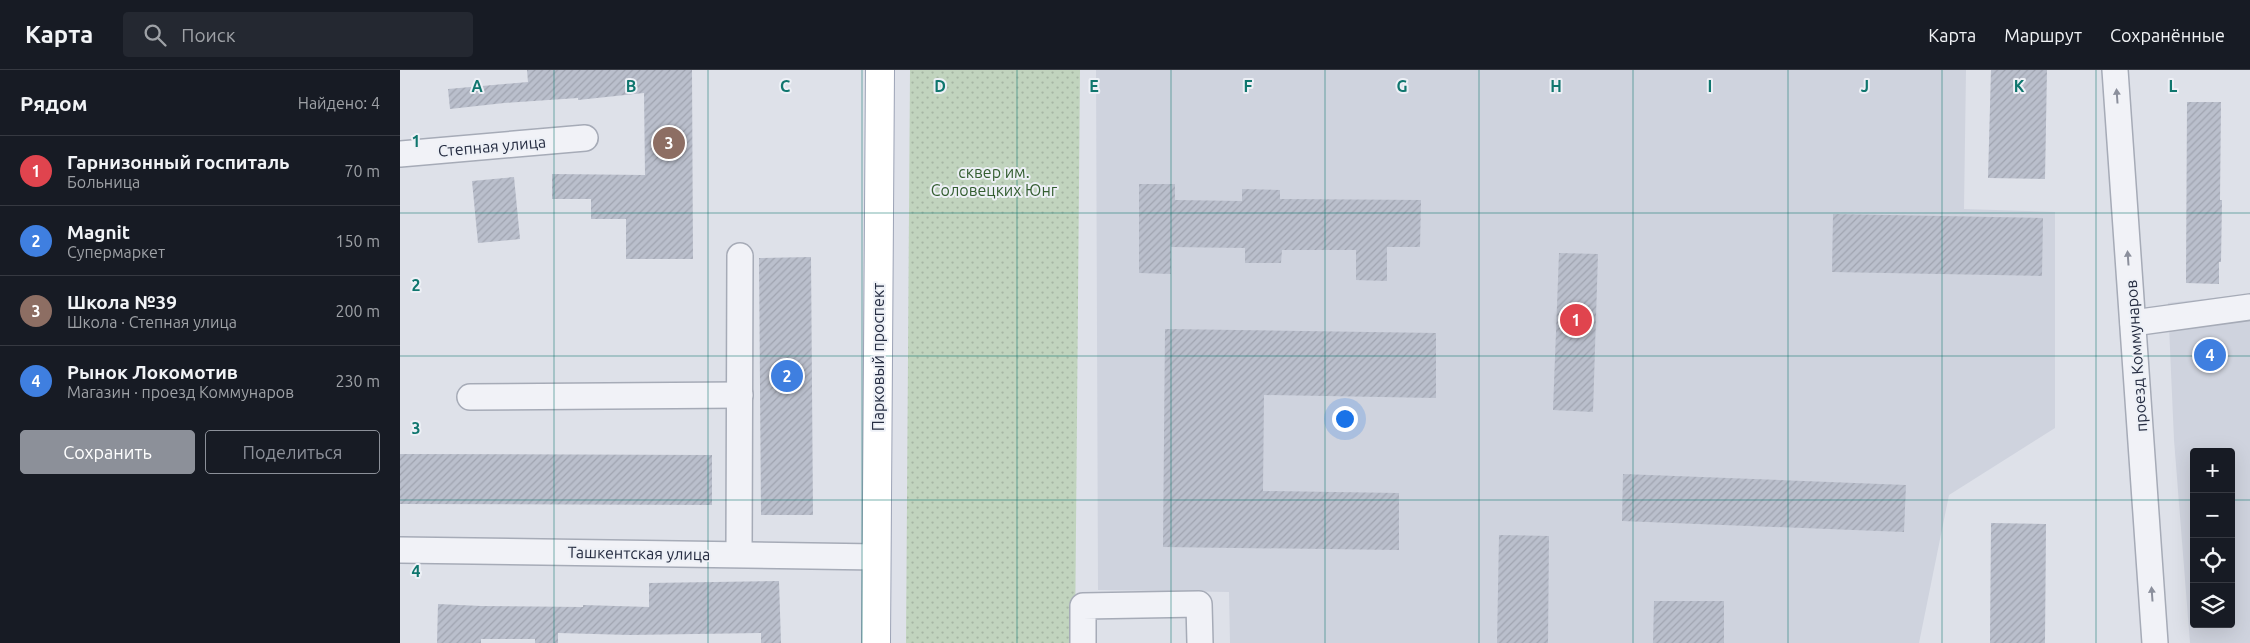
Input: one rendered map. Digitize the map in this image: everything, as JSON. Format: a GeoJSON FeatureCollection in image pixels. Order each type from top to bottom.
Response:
{"type":"FeatureCollection","features":[{"type":"Feature","properties":{"kind":"main road","name":"Парковый проспект"},"geometry":{"type":"LineString","coordinates":[[876,643],[880,70]]}},
{"type":"Feature","properties":{"kind":"street","name":"проезд Коммунаров"},"geometry":{"type":"LineString","coordinates":[[2115,70],[2155,643]]}},
{"type":"Feature","properties":{"kind":"street","name":"Степная улица"},"geometry":{"type":"LineString","coordinates":[[400,154],[585,138]]}},
{"type":"Feature","properties":{"kind":"street"},"geometry":{"type":"LineString","coordinates":[[739,554],[740,256]]}},
{"type":"Feature","properties":{"kind":"street"},"geometry":{"type":"LineString","coordinates":[[2133,323],[2250,307]]}},
{"type":"Feature","properties":{"kind":"street"},"geometry":{"type":"LineString","coordinates":[[470,397],[740,395]]}},
{"type":"Feature","properties":{"kind":"street","name":"Ташкентская улица"},"geometry":{"type":"LineString","coordinates":[[400,550],[877,557]]}},
{"type":"Feature","properties":{"kind":"street"},"geometry":{"type":"LineString","coordinates":[[1083,643],[1082,606],[1199,604],[1200,643]]}},
{"type":"Feature","properties":{"kind":"shaded area"},"geometry":{"type":"Polygon","coordinates":[[[1096,70],[1966,70],[1964,209],[2055,212],[2055,428],[1949,495],[1919,643],[1230,643],[1229,592],[1098,590],[1096,70]]]}},
{"type":"Feature","properties":{"kind":"shaded area"},"geometry":{"type":"Polygon","coordinates":[[[2250,294],[2250,643],[2190,643],[2174,440],[2168,303],[2250,294]]]}},
{"type":"Feature","properties":{"kind":"green space","name":"сквер им. Соловецких Юнг"},"geometry":{"type":"Polygon","coordinates":[[[910,70],[1080,70],[1075,643],[906,643],[910,70]]]}},
{"type":"Feature","properties":{"kind":"building"},"geometry":{"type":"Polygon","coordinates":[[[527,70],[692,70],[693,259],[626,259],[626,219],[591,219],[591,199],[552,199],[552,174],[645,175],[644,93],[578,100],[578,98],[504,103],[450,109],[448,89],[528,82],[527,70]]]}},
{"type":"Feature","properties":{"kind":"building"},"geometry":{"type":"Polygon","coordinates":[[[1991,70],[2047,70],[2045,179],[1988,178],[1991,70]]]}},
{"type":"Feature","properties":{"kind":"building"},"geometry":{"type":"Polygon","coordinates":[[[2187,102],[2221,102],[2220,200],[2222,200],[2219,284],[2186,283],[2187,102]]]}},
{"type":"Feature","properties":{"kind":"building"},"geometry":{"type":"Polygon","coordinates":[[[514,177],[520,239],[478,243],[472,181],[514,177]]]}},
{"type":"Feature","properties":{"kind":"building"},"geometry":{"type":"Polygon","coordinates":[[[1139,184],[1175,184],[1175,200],[1242,201],[1242,189],[1280,190],[1280,199],[1421,200],[1420,247],[1387,247],[1387,281],[1356,280],[1356,250],[1282,250],[1281,263],[1245,263],[1245,248],[1171,247],[1171,274],[1139,273],[1139,184]]]}},
{"type":"Feature","properties":{"kind":"building"},"geometry":{"type":"Polygon","coordinates":[[[1833,214],[2043,218],[2042,276],[1832,272],[1833,214]]]}},
{"type":"Feature","properties":{"kind":"building"},"geometry":{"type":"Polygon","coordinates":[[[1559,253],[1598,254],[1593,412],[1553,410],[1559,253]]]}},
{"type":"Feature","properties":{"kind":"building"},"geometry":{"type":"Polygon","coordinates":[[[811,257],[813,515],[761,515],[759,258],[811,257]]]}},
{"type":"Feature","properties":{"kind":"building"},"geometry":{"type":"Polygon","coordinates":[[[1165,329],[1436,333],[1436,398],[1264,395],[1263,491],[1399,493],[1399,550],[1163,547],[1165,329]]]}},
{"type":"Feature","properties":{"kind":"building"},"geometry":{"type":"Polygon","coordinates":[[[400,454],[712,455],[712,505],[400,504],[400,454]]]}},
{"type":"Feature","properties":{"kind":"building"},"geometry":{"type":"Polygon","coordinates":[[[1623,474],[1906,485],[1904,532],[1622,521],[1623,474]]]}},
{"type":"Feature","properties":{"kind":"building"},"geometry":{"type":"Polygon","coordinates":[[[1991,523],[2046,524],[2045,643],[1990,643],[1991,523]]]}},
{"type":"Feature","properties":{"kind":"building"},"geometry":{"type":"Polygon","coordinates":[[[1499,535],[1549,536],[1548,643],[1497,643],[1499,535]]]}},
{"type":"Feature","properties":{"kind":"building"},"geometry":{"type":"Polygon","coordinates":[[[779,581],[781,643],[761,643],[761,633],[630,635],[558,633],[558,643],[535,643],[535,639],[481,639],[481,643],[437,643],[438,604],[649,607],[649,583],[779,581]]]}},
{"type":"Feature","properties":{"kind":"building"},"geometry":{"type":"Polygon","coordinates":[[[1654,601],[1724,601],[1724,643],[1653,643],[1654,601]]]}},
{"type":"Feature","properties":{"kind":"place","name":"Школа №39"},"geometry":{"type":"Point","coordinates":[669,143]}},
{"type":"Feature","properties":{"kind":"place","name":"Гарнизонный госпиталь"},"geometry":{"type":"Point","coordinates":[1576,320]}},
{"type":"Feature","properties":{"kind":"place","name":"Рынок Локомотив"},"geometry":{"type":"Point","coordinates":[2210,355]}},
{"type":"Feature","properties":{"kind":"place","name":"Magnit"},"geometry":{"type":"Point","coordinates":[787,376]}}]}
